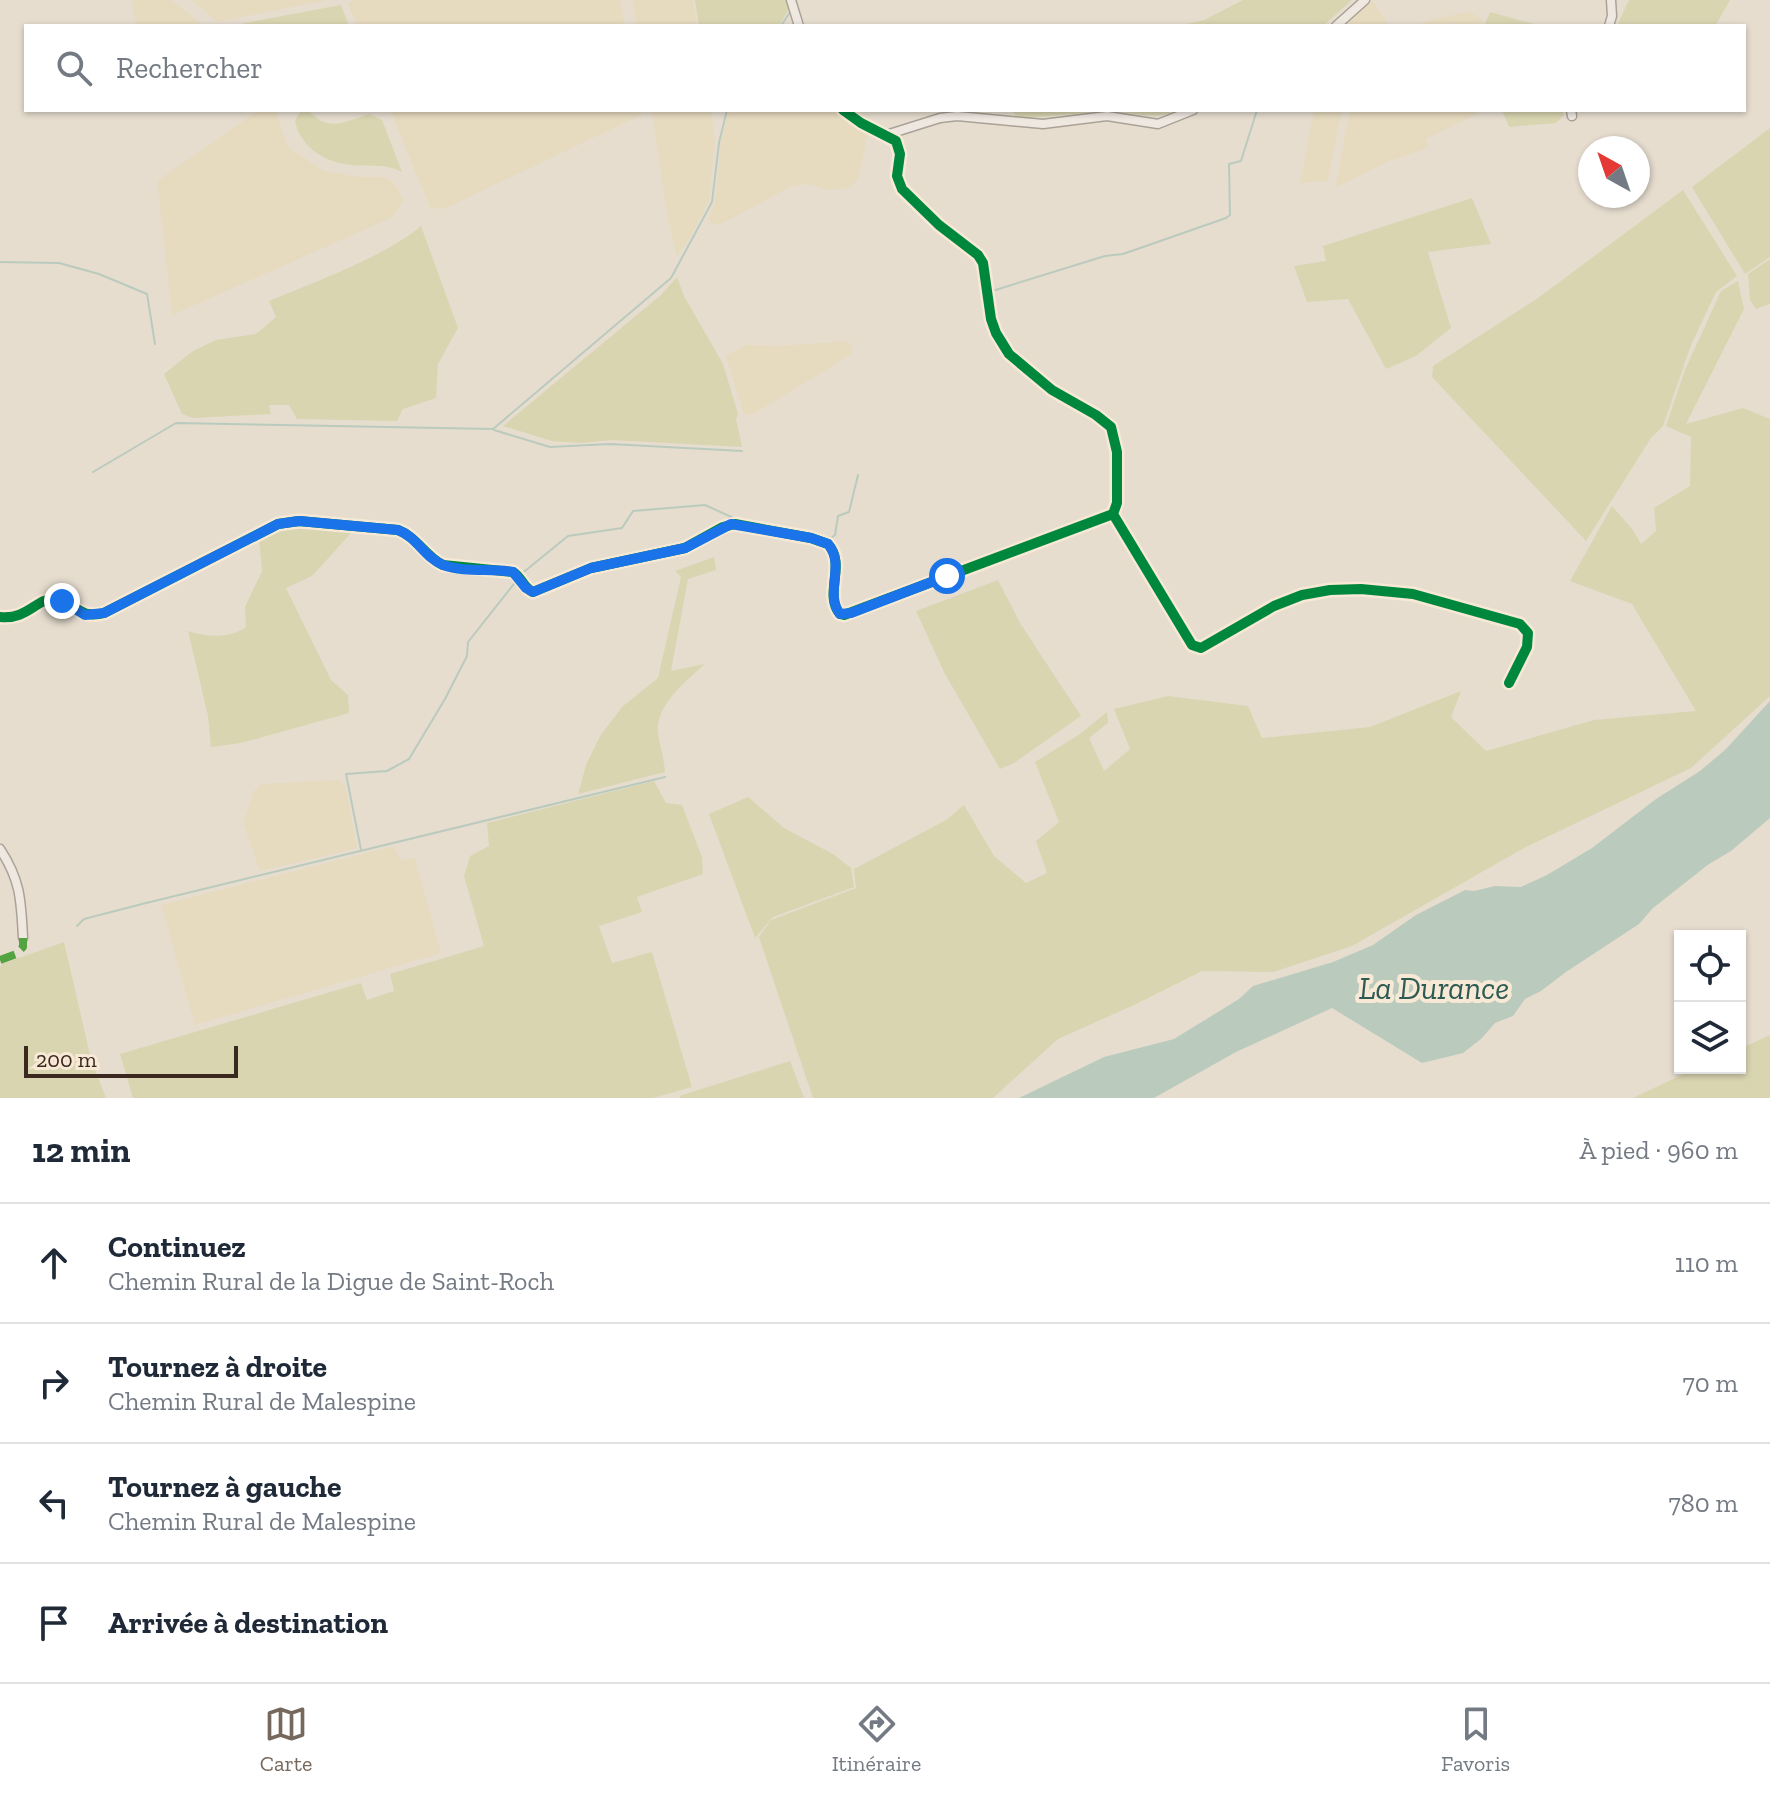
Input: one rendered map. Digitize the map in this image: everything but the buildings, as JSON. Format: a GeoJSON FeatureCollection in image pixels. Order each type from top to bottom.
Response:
{"type":"FeatureCollection","features":[{"type":"Feature","properties":{"kind":"street"},"geometry":{"type":"LineString","coordinates":[[791,0],[798,24]]}},
{"type":"Feature","properties":{"kind":"street"},"geometry":{"type":"LineString","coordinates":[[1338,24],[1365,0]]}},
{"type":"Feature","properties":{"kind":"street"},"geometry":{"type":"LineString","coordinates":[[1610,24],[1611,0]]}},
{"type":"Feature","properties":{"kind":"street"},"geometry":{"type":"LineString","coordinates":[[846,112],[896,141],[899,148],[897,176],[902,189],[939,225],[978,255],[983,263],[991,319],[1009,354],[1052,390],[1111,427],[1117,452],[1117,503],[1114,513],[1192,645],[1201,648],[1274,606],[1302,595],[1330,590],[1402,592],[1520,624],[1528,633],[1527,647],[1509,683]]}},
{"type":"Feature","properties":{"kind":"street"},"geometry":{"type":"LineString","coordinates":[[886,135],[940,118],[957,116],[1043,124],[1107,116],[1158,124],[1188,112]]}},
{"type":"Feature","properties":{"kind":"street"},"geometry":{"type":"LineString","coordinates":[[0,617],[21,616],[52,599],[62,601],[85,615],[104,613],[268,528],[290,521],[398,530],[410,536],[443,565],[509,571],[519,576],[529,591],[537,592],[591,568],[685,548],[731,524],[811,538],[828,544],[837,562],[836,609],[840,614],[851,613],[1114,513]]}},
{"type":"Feature","properties":{"kind":"street"},"geometry":{"type":"LineString","coordinates":[[0,849],[20,887],[23,938]]}},
{"type":"Feature","properties":{"kind":"shaded area"},"geometry":{"type":"Polygon","coordinates":[[[132,0],[171,0],[201,24],[136,24],[132,0]]]}},
{"type":"Feature","properties":{"kind":"shaded area"},"geometry":{"type":"Polygon","coordinates":[[[192,0],[327,0],[217,22],[192,0]]]}},
{"type":"Feature","properties":{"kind":"shaded area"},"geometry":{"type":"Polygon","coordinates":[[[356,0],[620,0],[625,24],[356,24],[348,3],[356,0]]]}},
{"type":"Feature","properties":{"kind":"shaded area"},"geometry":{"type":"Polygon","coordinates":[[[632,0],[693,0],[697,24],[637,24],[632,0]]]}},
{"type":"Feature","properties":{"kind":"shaded area"},"geometry":{"type":"Polygon","coordinates":[[[695,0],[786,0],[789,9],[780,24],[699,24],[695,0]]]}},
{"type":"Feature","properties":{"kind":"shaded area"},"geometry":{"type":"Polygon","coordinates":[[[1243,0],[1352,0],[1325,24],[1187,24],[1204,20],[1243,0]]]}},
{"type":"Feature","properties":{"kind":"shaded area"},"geometry":{"type":"Polygon","coordinates":[[[1372,0],[1389,24],[1345,24],[1372,0]]]}},
{"type":"Feature","properties":{"kind":"shaded area"},"geometry":{"type":"Polygon","coordinates":[[[1629,0],[1730,0],[1716,24],[1618,24],[1629,0]]]}},
{"type":"Feature","properties":{"kind":"shaded area"},"geometry":{"type":"Polygon","coordinates":[[[341,5],[348,24],[240,24],[341,5]]]}},
{"type":"Feature","properties":{"kind":"shaded area"},"geometry":{"type":"Polygon","coordinates":[[[1470,12],[1481,19],[1482,24],[1421,24],[1470,12]]]}},
{"type":"Feature","properties":{"kind":"shaded area"},"geometry":{"type":"Polygon","coordinates":[[[1490,12],[1534,24],[1485,24],[1490,12]]]}},
{"type":"Feature","properties":{"kind":"shaded area"},"geometry":{"type":"Polygon","coordinates":[[[256,112],[276,112],[288,147],[324,171],[358,177],[385,177],[394,183],[404,200],[393,217],[172,315],[157,181],[256,112]]]}},
{"type":"Feature","properties":{"kind":"shaded area"},"geometry":{"type":"Polygon","coordinates":[[[300,112],[310,112],[322,121],[337,124],[369,114],[382,120],[402,172],[384,166],[359,166],[323,157],[302,139],[295,121],[300,112]]]}},
{"type":"Feature","properties":{"kind":"shaded area"},"geometry":{"type":"Polygon","coordinates":[[[391,112],[641,112],[641,115],[448,207],[431,209],[391,112]]]}},
{"type":"Feature","properties":{"kind":"shaded area"},"geometry":{"type":"Polygon","coordinates":[[[651,112],[711,112],[715,141],[709,200],[677,257],[651,112]]]}},
{"type":"Feature","properties":{"kind":"shaded area"},"geometry":{"type":"Polygon","coordinates":[[[728,112],[834,112],[868,132],[859,177],[852,186],[829,190],[806,184],[790,187],[721,224],[712,224],[708,219],[715,203],[721,142],[728,112]]]}},
{"type":"Feature","properties":{"kind":"shaded area"},"geometry":{"type":"Polygon","coordinates":[[[1014,112],[1098,112],[1016,119],[1014,112]]]}},
{"type":"Feature","properties":{"kind":"shaded area"},"geometry":{"type":"Polygon","coordinates":[[[1119,112],[1172,112],[1153,115],[1119,112]]]}},
{"type":"Feature","properties":{"kind":"shaded area"},"geometry":{"type":"Polygon","coordinates":[[[1314,112],[1342,112],[1328,181],[1300,183],[1314,112]]]}},
{"type":"Feature","properties":{"kind":"shaded area"},"geometry":{"type":"Polygon","coordinates":[[[1350,112],[1481,112],[1426,139],[1428,148],[1387,162],[1335,188],[1350,112]]]}},
{"type":"Feature","properties":{"kind":"shaded area"},"geometry":{"type":"Polygon","coordinates":[[[1503,112],[1563,112],[1564,115],[1556,123],[1509,127],[1503,112]]]}},
{"type":"Feature","properties":{"kind":"shaded area"},"geometry":{"type":"Polygon","coordinates":[[[1770,128],[1770,257],[1745,274],[1692,187],[1770,128]]]}},
{"type":"Feature","properties":{"kind":"shaded area"},"geometry":{"type":"Polygon","coordinates":[[[1683,190],[1737,276],[1716,292],[1691,345],[1663,426],[1651,438],[1586,541],[1432,377],[1433,366],[1538,298],[1683,190]]]}},
{"type":"Feature","properties":{"kind":"shaded area"},"geometry":{"type":"Polygon","coordinates":[[[1472,198],[1491,244],[1428,252],[1451,328],[1416,356],[1386,369],[1348,299],[1307,302],[1294,266],[1326,261],[1323,246],[1472,198]]]}},
{"type":"Feature","properties":{"kind":"shaded area"},"geometry":{"type":"Polygon","coordinates":[[[421,226],[458,328],[438,364],[436,398],[403,409],[397,421],[297,419],[289,405],[269,405],[271,414],[193,418],[182,414],[164,374],[193,351],[216,340],[256,334],[276,317],[269,301],[369,258],[421,226]]]}},
{"type":"Feature","properties":{"kind":"shaded area"},"geometry":{"type":"Polygon","coordinates":[[[1770,259],[1770,304],[1756,309],[1750,300],[1748,274],[1770,259]]]}},
{"type":"Feature","properties":{"kind":"shaded area"},"geometry":{"type":"Polygon","coordinates":[[[677,277],[684,296],[723,364],[738,414],[736,419],[742,447],[612,440],[580,443],[552,441],[503,426],[661,295],[677,277]]]}},
{"type":"Feature","properties":{"kind":"shaded area"},"geometry":{"type":"Polygon","coordinates":[[[1738,281],[1744,309],[1686,424],[1743,408],[1770,419],[1770,696],[1691,768],[1524,848],[1352,946],[1273,972],[1202,971],[1058,1039],[993,1098],[813,1098],[759,937],[771,920],[856,888],[854,869],[946,820],[964,805],[994,856],[1026,883],[1047,873],[1036,841],[1059,822],[1035,762],[1080,734],[1107,712],[1108,723],[1089,738],[1104,771],[1130,749],[1114,709],[1168,696],[1248,706],[1262,738],[1370,727],[1461,691],[1451,717],[1486,751],[1594,720],[1696,711],[1632,604],[1570,581],[1612,506],[1641,544],[1656,531],[1654,508],[1690,486],[1691,437],[1666,426],[1685,370],[1721,291],[1738,281]]]}},
{"type":"Feature","properties":{"kind":"shaded area"},"geometry":{"type":"Polygon","coordinates":[[[848,341],[852,354],[760,410],[749,415],[743,412],[726,356],[745,345],[848,341]]]}},
{"type":"Feature","properties":{"kind":"shaded area"},"geometry":{"type":"Polygon","coordinates":[[[288,526],[352,532],[312,576],[286,588],[331,680],[348,695],[349,713],[241,743],[211,747],[208,716],[188,631],[218,636],[246,627],[245,607],[262,571],[259,538],[288,526]]]}},
{"type":"Feature","properties":{"kind":"shaded area"},"geometry":{"type":"Polygon","coordinates":[[[714,557],[716,570],[688,579],[671,671],[705,664],[674,694],[658,723],[665,772],[578,794],[586,765],[600,736],[622,707],[658,678],[681,577],[675,571],[714,557]]]}},
{"type":"Feature","properties":{"kind":"shaded area"},"geometry":{"type":"Polygon","coordinates":[[[998,580],[1020,623],[1081,716],[1014,763],[1000,769],[945,674],[916,611],[998,580]]]}},
{"type":"Feature","properties":{"kind":"shaded area"},"geometry":{"type":"Polygon","coordinates":[[[338,780],[345,785],[357,848],[260,871],[243,823],[253,793],[260,784],[338,780]]]}},
{"type":"Feature","properties":{"kind":"shaded area"},"geometry":{"type":"Polygon","coordinates":[[[654,781],[666,803],[682,805],[702,857],[703,874],[637,897],[642,912],[599,926],[612,963],[652,952],[692,1087],[653,1098],[133,1098],[120,1054],[361,983],[367,1000],[394,991],[390,974],[484,946],[464,876],[470,856],[489,846],[487,823],[654,781]]]}},
{"type":"Feature","properties":{"kind":"shaded area"},"geometry":{"type":"Polygon","coordinates":[[[748,797],[784,828],[833,854],[851,868],[854,887],[773,917],[755,938],[709,814],[748,797]]]}},
{"type":"Feature","properties":{"kind":"shaded area"},"geometry":{"type":"Polygon","coordinates":[[[394,846],[400,860],[415,858],[441,953],[195,1025],[161,905],[394,846]]]}},
{"type":"Feature","properties":{"kind":"shaded area"},"geometry":{"type":"Polygon","coordinates":[[[64,942],[91,1059],[106,1098],[0,1098],[0,967],[64,942]]]}},
{"type":"Feature","properties":{"kind":"shaded area"},"geometry":{"type":"Polygon","coordinates":[[[1770,1035],[1770,1098],[1633,1098],[1683,1074],[1746,1074],[1746,1046],[1770,1035]]]}},
{"type":"Feature","properties":{"kind":"shaded area"},"geometry":{"type":"Polygon","coordinates":[[[790,1061],[804,1098],[679,1096],[790,1061]]]}},
{"type":"Feature","properties":{"kind":"water","name":"La Durance"},"geometry":{"type":"Polygon","coordinates":[[[1770,701],[1770,818],[1653,908],[1639,924],[1525,999],[1513,1016],[1495,1023],[1463,1053],[1422,1063],[1332,1008],[1236,1052],[1154,1098],[1019,1098],[1104,1057],[1174,1039],[1239,999],[1253,986],[1333,962],[1373,945],[1416,915],[1465,890],[1521,887],[1547,875],[1592,848],[1656,799],[1700,771],[1725,750],[1770,701]]]}},
{"type":"Feature","properties":{"kind":"waterway"},"geometry":{"type":"LineString","coordinates":[[782,24],[790,12]]}},
{"type":"Feature","properties":{"kind":"waterway"},"geometry":{"type":"LineString","coordinates":[[93,472],[176,423],[493,429],[671,278],[712,202],[719,143],[727,112]]}},
{"type":"Feature","properties":{"kind":"waterway"},"geometry":{"type":"LineString","coordinates":[[992,291],[1105,256],[1123,254],[1226,218],[1230,215],[1229,164],[1241,161],[1256,112]]}},
{"type":"Feature","properties":{"kind":"waterway"},"geometry":{"type":"LineString","coordinates":[[0,262],[59,263],[99,274],[147,294],[155,344]]}},
{"type":"Feature","properties":{"kind":"waterway"},"geometry":{"type":"LineString","coordinates":[[494,430],[550,447],[610,444],[742,451]]}},
{"type":"Feature","properties":{"kind":"waterway"},"geometry":{"type":"LineString","coordinates":[[520,575],[568,536],[622,528],[633,511],[705,505],[738,520],[831,538],[835,535],[838,516],[849,512],[858,475]]}},
{"type":"Feature","properties":{"kind":"waterway"},"geometry":{"type":"LineString","coordinates":[[361,850],[346,774],[387,771],[409,759],[467,656],[468,642],[517,580]]}},
{"type":"Feature","properties":{"kind":"waterway"},"geometry":{"type":"LineString","coordinates":[[77,926],[84,919],[146,903],[665,777]]}},
{"type":"Feature","properties":{"kind":"marked path"},"geometry":{"type":"LineString","coordinates":[[0,960],[16,954],[23,947],[23,938]]}},
{"type":"Feature","properties":{"kind":"cycle path"},"geometry":{"type":"LineString","coordinates":[[0,617],[18,615],[42,602],[55,599],[88,614],[104,613],[278,524],[299,521],[398,530],[411,537],[443,565],[513,572],[533,592],[591,568],[685,548],[723,527],[735,524],[828,544],[836,561],[835,606],[844,615],[1113,514],[1117,503],[1117,452],[1111,427],[1052,390],[1009,354],[991,319],[983,263],[978,255],[939,225],[902,189],[897,176],[900,154],[896,141],[846,112]]}},
{"type":"Feature","properties":{"kind":"cycle path"},"geometry":{"type":"LineString","coordinates":[[1113,514],[1192,645],[1201,648],[1274,606],[1302,595],[1361,589],[1413,594],[1520,624],[1528,633],[1527,647],[1509,683]]}},
{"type":"Feature","properties":{"kind":"route"},"geometry":{"type":"LineString","coordinates":[[62,601],[85,615],[104,613],[268,528],[290,521],[398,530],[410,536],[443,565],[513,572],[533,592],[591,568],[674,552],[694,545],[731,524],[811,538],[828,544],[837,562],[834,601],[837,611],[844,615],[947,576]]}}]}
